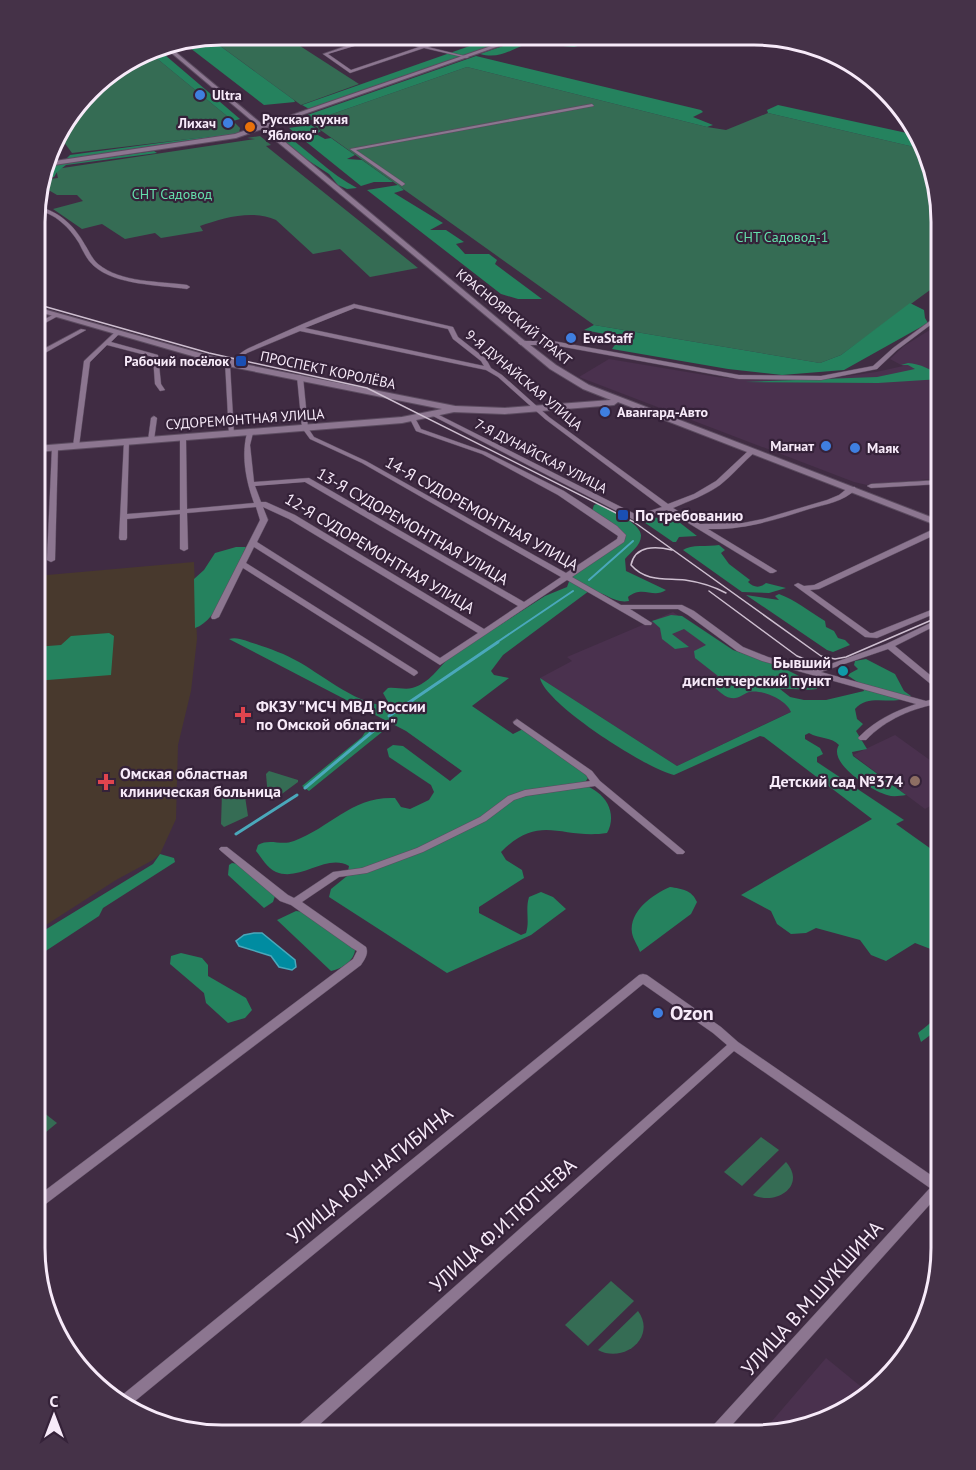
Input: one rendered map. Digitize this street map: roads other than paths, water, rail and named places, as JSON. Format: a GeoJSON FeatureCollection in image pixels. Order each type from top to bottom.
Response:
{"type":"FeatureCollection","features":[{"type":"Feature","properties":{"kind":"main road"},"geometry":{"type":"LineString","coordinates":[[55,163],[206,142],[263,128],[501,45]]}},
{"type":"Feature","properties":{"kind":"main road","name":"КРАСНОЯРСКИЙ ТРАКТ"},"geometry":{"type":"LineString","coordinates":[[173,52],[521,343],[576,382],[931,520]]}},
{"type":"Feature","properties":{"kind":"main road","name":"ПРОСПЕКТ КОРОЛЁВА"},"geometry":{"type":"LineString","coordinates":[[45,312],[229,363],[455,409],[497,411],[622,401]]}},
{"type":"Feature","properties":{"kind":"main road"},"geometry":{"type":"LineString","coordinates":[[574,405],[587,400],[589,396],[576,382]]}},
{"type":"Feature","properties":{"kind":"main road","name":"СУДОРЕМОНТНАЯ УЛИЦА"},"geometry":{"type":"LineString","coordinates":[[45,448],[413,419],[455,409]]}},
{"type":"Feature","properties":{"kind":"street"},"geometry":{"type":"LineString","coordinates":[[354,45],[325,54],[350,72],[430,45]]}},
{"type":"Feature","properties":{"kind":"street"},"geometry":{"type":"LineString","coordinates":[[417,45],[467,57]]}},
{"type":"Feature","properties":{"kind":"street"},"geometry":{"type":"LineString","coordinates":[[402,184],[352,149],[592,105]]}},
{"type":"Feature","properties":{"kind":"street"},"geometry":{"type":"LineString","coordinates":[[46,211],[68,225],[93,262],[101,269],[131,278],[187,286]]}},
{"type":"Feature","properties":{"kind":"street","name":"9-Я ДУНАЙСКАЯ УЛИЦА"},"geometry":{"type":"LineString","coordinates":[[300,329],[354,306],[451,328],[455,338],[484,360],[488,369],[500,376],[547,418],[667,507],[773,571]]}},
{"type":"Feature","properties":{"kind":"street"},"geometry":{"type":"LineString","coordinates":[[45,321],[56,315]]}},
{"type":"Feature","properties":{"kind":"street"},"geometry":{"type":"LineString","coordinates":[[521,343],[553,343],[739,377],[821,378],[876,368],[896,348],[931,322]]}},
{"type":"Feature","properties":{"kind":"street"},"geometry":{"type":"LineString","coordinates":[[231,434],[229,363],[245,352],[300,329],[488,369]]}},
{"type":"Feature","properties":{"kind":"street"},"geometry":{"type":"LineString","coordinates":[[45,351],[83,330]]}},
{"type":"Feature","properties":{"kind":"street"},"geometry":{"type":"LineString","coordinates":[[76,446],[87,362],[117,333]]}},
{"type":"Feature","properties":{"kind":"street"},"geometry":{"type":"LineString","coordinates":[[106,343],[156,356],[158,384],[162,390]]}},
{"type":"Feature","properties":{"kind":"street"},"geometry":{"type":"LineString","coordinates":[[45,348],[49,349]]}},
{"type":"Feature","properties":{"kind":"street"},"geometry":{"type":"LineString","coordinates":[[300,377],[305,428]]}},
{"type":"Feature","properties":{"kind":"street","name":"7-Я ДУНАЙСКАЯ УЛИЦА"},"geometry":{"type":"LineString","coordinates":[[434,414],[638,518],[667,507]]}},
{"type":"Feature","properties":{"kind":"street"},"geometry":{"type":"LineString","coordinates":[[150,440],[154,418]]}},
{"type":"Feature","properties":{"kind":"street"},"geometry":{"type":"LineString","coordinates":[[253,543],[440,662],[621,540],[622,535],[561,493],[484,453],[418,430],[413,419]]}},
{"type":"Feature","properties":{"kind":"street","name":"14-Я СУДОРЕМОНТНАЯ УЛИЦА"},"geometry":{"type":"LineString","coordinates":[[305,428],[312,438],[364,462],[648,623]]}},
{"type":"Feature","properties":{"kind":"street"},"geometry":{"type":"LineString","coordinates":[[216,617],[264,520],[251,484],[247,445],[250,433]]}},
{"type":"Feature","properties":{"kind":"street"},"geometry":{"type":"LineString","coordinates":[[183,438],[184,549]]}},
{"type":"Feature","properties":{"kind":"street"},"geometry":{"type":"LineString","coordinates":[[123,538],[126,442]]}},
{"type":"Feature","properties":{"kind":"street"},"geometry":{"type":"LineString","coordinates":[[51,560],[55,447]]}},
{"type":"Feature","properties":{"kind":"street"},"geometry":{"type":"LineString","coordinates":[[667,507],[689,499],[708,488],[753,451]]}},
{"type":"Feature","properties":{"kind":"street","name":"13-Я СУДОРЕМОНТНАЯ УЛИЦА"},"geometry":{"type":"LineString","coordinates":[[251,484],[306,480],[523,605]]}},
{"type":"Feature","properties":{"kind":"street"},"geometry":{"type":"LineString","coordinates":[[871,486],[931,483]]}},
{"type":"Feature","properties":{"kind":"street"},"geometry":{"type":"LineString","coordinates":[[696,526],[738,528],[758,524],[806,507],[834,501],[852,489]]}},
{"type":"Feature","properties":{"kind":"street"},"geometry":{"type":"LineString","coordinates":[[124,517],[259,504]]}},
{"type":"Feature","properties":{"kind":"street","name":"12-Я СУДОРЕМОНТНАЯ УЛИЦА"},"geometry":{"type":"LineString","coordinates":[[259,504],[267,505],[292,517],[483,632]]}},
{"type":"Feature","properties":{"kind":"street"},"geometry":{"type":"LineString","coordinates":[[931,534],[816,587],[801,587],[868,635],[879,635],[931,612]]}},
{"type":"Feature","properties":{"kind":"street"},"geometry":{"type":"LineString","coordinates":[[242,564],[414,673]]}},
{"type":"Feature","properties":{"kind":"street"},"geometry":{"type":"LineString","coordinates":[[621,607],[679,607],[692,612],[740,649],[765,659],[924,703]]}},
{"type":"Feature","properties":{"kind":"street"},"geometry":{"type":"LineString","coordinates":[[806,670],[823,669],[889,646],[931,625]]}},
{"type":"Feature","properties":{"kind":"street"},"geometry":{"type":"LineString","coordinates":[[889,646],[931,680]]}},
{"type":"Feature","properties":{"kind":"street"},"geometry":{"type":"LineString","coordinates":[[863,738],[892,717],[931,702]]}},
{"type":"Feature","properties":{"kind":"street"},"geometry":{"type":"LineString","coordinates":[[517,722],[589,773],[597,783],[680,852]]}},
{"type":"Feature","properties":{"kind":"street"},"geometry":{"type":"LineString","coordinates":[[295,902],[337,874],[363,871],[420,850],[483,819],[511,798],[525,793],[597,783]]}},
{"type":"Feature","properties":{"kind":"street"},"geometry":{"type":"LineString","coordinates":[[45,1197],[362,956],[362,950],[295,902],[284,898],[224,849]]}},
{"type":"Feature","properties":{"kind":"street","name":"УЛИЦА Ю.М.НАГИБИНА"},"geometry":{"type":"LineString","coordinates":[[129,1398],[643,978],[717,1030],[734,1045]]}},
{"type":"Feature","properties":{"kind":"street","name":"УЛИЦА В.М.ШУКШИНА"},"geometry":{"type":"LineString","coordinates":[[734,1045],[931,1182]]}},
{"type":"Feature","properties":{"kind":"street","name":"УЛИЦА Ф.И.ТЮТЧЕВА"},"geometry":{"type":"LineString","coordinates":[[309,1425],[734,1045]]}},
{"type":"Feature","properties":{"kind":"street","name":"УЛИЦА В.М.ШУКШИНА"},"geometry":{"type":"LineString","coordinates":[[723,1425],[931,1195]]}},
{"type":"Feature","properties":{"kind":"water"},"geometry":{"type":"Polygon","coordinates":[[[262,933],[295,960],[296,967],[292,970],[279,967],[271,956],[239,946],[236,941],[244,935],[262,933]]]}},
{"type":"Feature","properties":{"kind":"waterway"},"geometry":{"type":"LineString","coordinates":[[589,580],[633,541]]}},
{"type":"Feature","properties":{"kind":"waterway"},"geometry":{"type":"LineString","coordinates":[[496,643],[573,591]]}},
{"type":"Feature","properties":{"kind":"waterway"},"geometry":{"type":"LineString","coordinates":[[389,716],[498,642]]}},
{"type":"Feature","properties":{"kind":"waterway"},"geometry":{"type":"LineString","coordinates":[[305,788],[378,727]]}},
{"type":"Feature","properties":{"kind":"waterway"},"geometry":{"type":"LineString","coordinates":[[236,834],[297,795]]}},
{"type":"Feature","properties":{"kind":"tram line"},"geometry":{"type":"LineString","coordinates":[[45,307],[209,353],[367,388],[634,522],[821,656],[835,659],[846,657],[931,620]]}},
{"type":"Feature","properties":{"kind":"tram line"},"geometry":{"type":"LineString","coordinates":[[672,550],[647,548],[633,558],[631,565],[649,577],[695,582],[726,593]]}},
{"type":"Feature","properties":{"kind":"tram line"},"geometry":{"type":"LineString","coordinates":[[709,591],[797,656],[812,662],[830,662]]}},
{"type":"Feature","properties":{"kind":"place","name":"Ultra"},"geometry":{"type":"Point","coordinates":[200,95]}},
{"type":"Feature","properties":{"kind":"place","name":"Лихач"},"geometry":{"type":"Point","coordinates":[228,123]}},
{"type":"Feature","properties":{"kind":"place","name":"Русская кухня \"Яблоко\""},"geometry":{"type":"Point","coordinates":[250,127]}},
{"type":"Feature","properties":{"kind":"place","name":"EvaStaff"},"geometry":{"type":"Point","coordinates":[571,338]}},
{"type":"Feature","properties":{"kind":"place","name":"Рабочий посёлок"},"geometry":{"type":"Point","coordinates":[241,361]}},
{"type":"Feature","properties":{"kind":"place","name":"Авангард-Авто"},"geometry":{"type":"Point","coordinates":[605,412]}},
{"type":"Feature","properties":{"kind":"place","name":"Магнат"},"geometry":{"type":"Point","coordinates":[826,446]}},
{"type":"Feature","properties":{"kind":"place","name":"Маяк"},"geometry":{"type":"Point","coordinates":[855,448]}},
{"type":"Feature","properties":{"kind":"place","name":"По требованию"},"geometry":{"type":"Point","coordinates":[623,515]}},
{"type":"Feature","properties":{"kind":"place","name":"Бывший диспетчерский пункт"},"geometry":{"type":"Point","coordinates":[843,671]}},
{"type":"Feature","properties":{"kind":"place","name":"ФКЗУ \"МСЧ МВД России по Омской области\""},"geometry":{"type":"Point","coordinates":[243,715]}},
{"type":"Feature","properties":{"kind":"place","name":"Детский сад №374"},"geometry":{"type":"Point","coordinates":[915,781]}},
{"type":"Feature","properties":{"kind":"place","name":"Омская областная клиническая больница"},"geometry":{"type":"Point","coordinates":[106,782]}},
{"type":"Feature","properties":{"kind":"place","name":"Ozon"},"geometry":{"type":"Point","coordinates":[658,1013]}},
{"type":"Feature","properties":{"kind":"park label","name":"СНТ Садовод"},"geometry":{"type":"Point","coordinates":[172,194]}},
{"type":"Feature","properties":{"kind":"park label","name":"СНТ Садовод-1"},"geometry":{"type":"Point","coordinates":[782,237]}}]}
